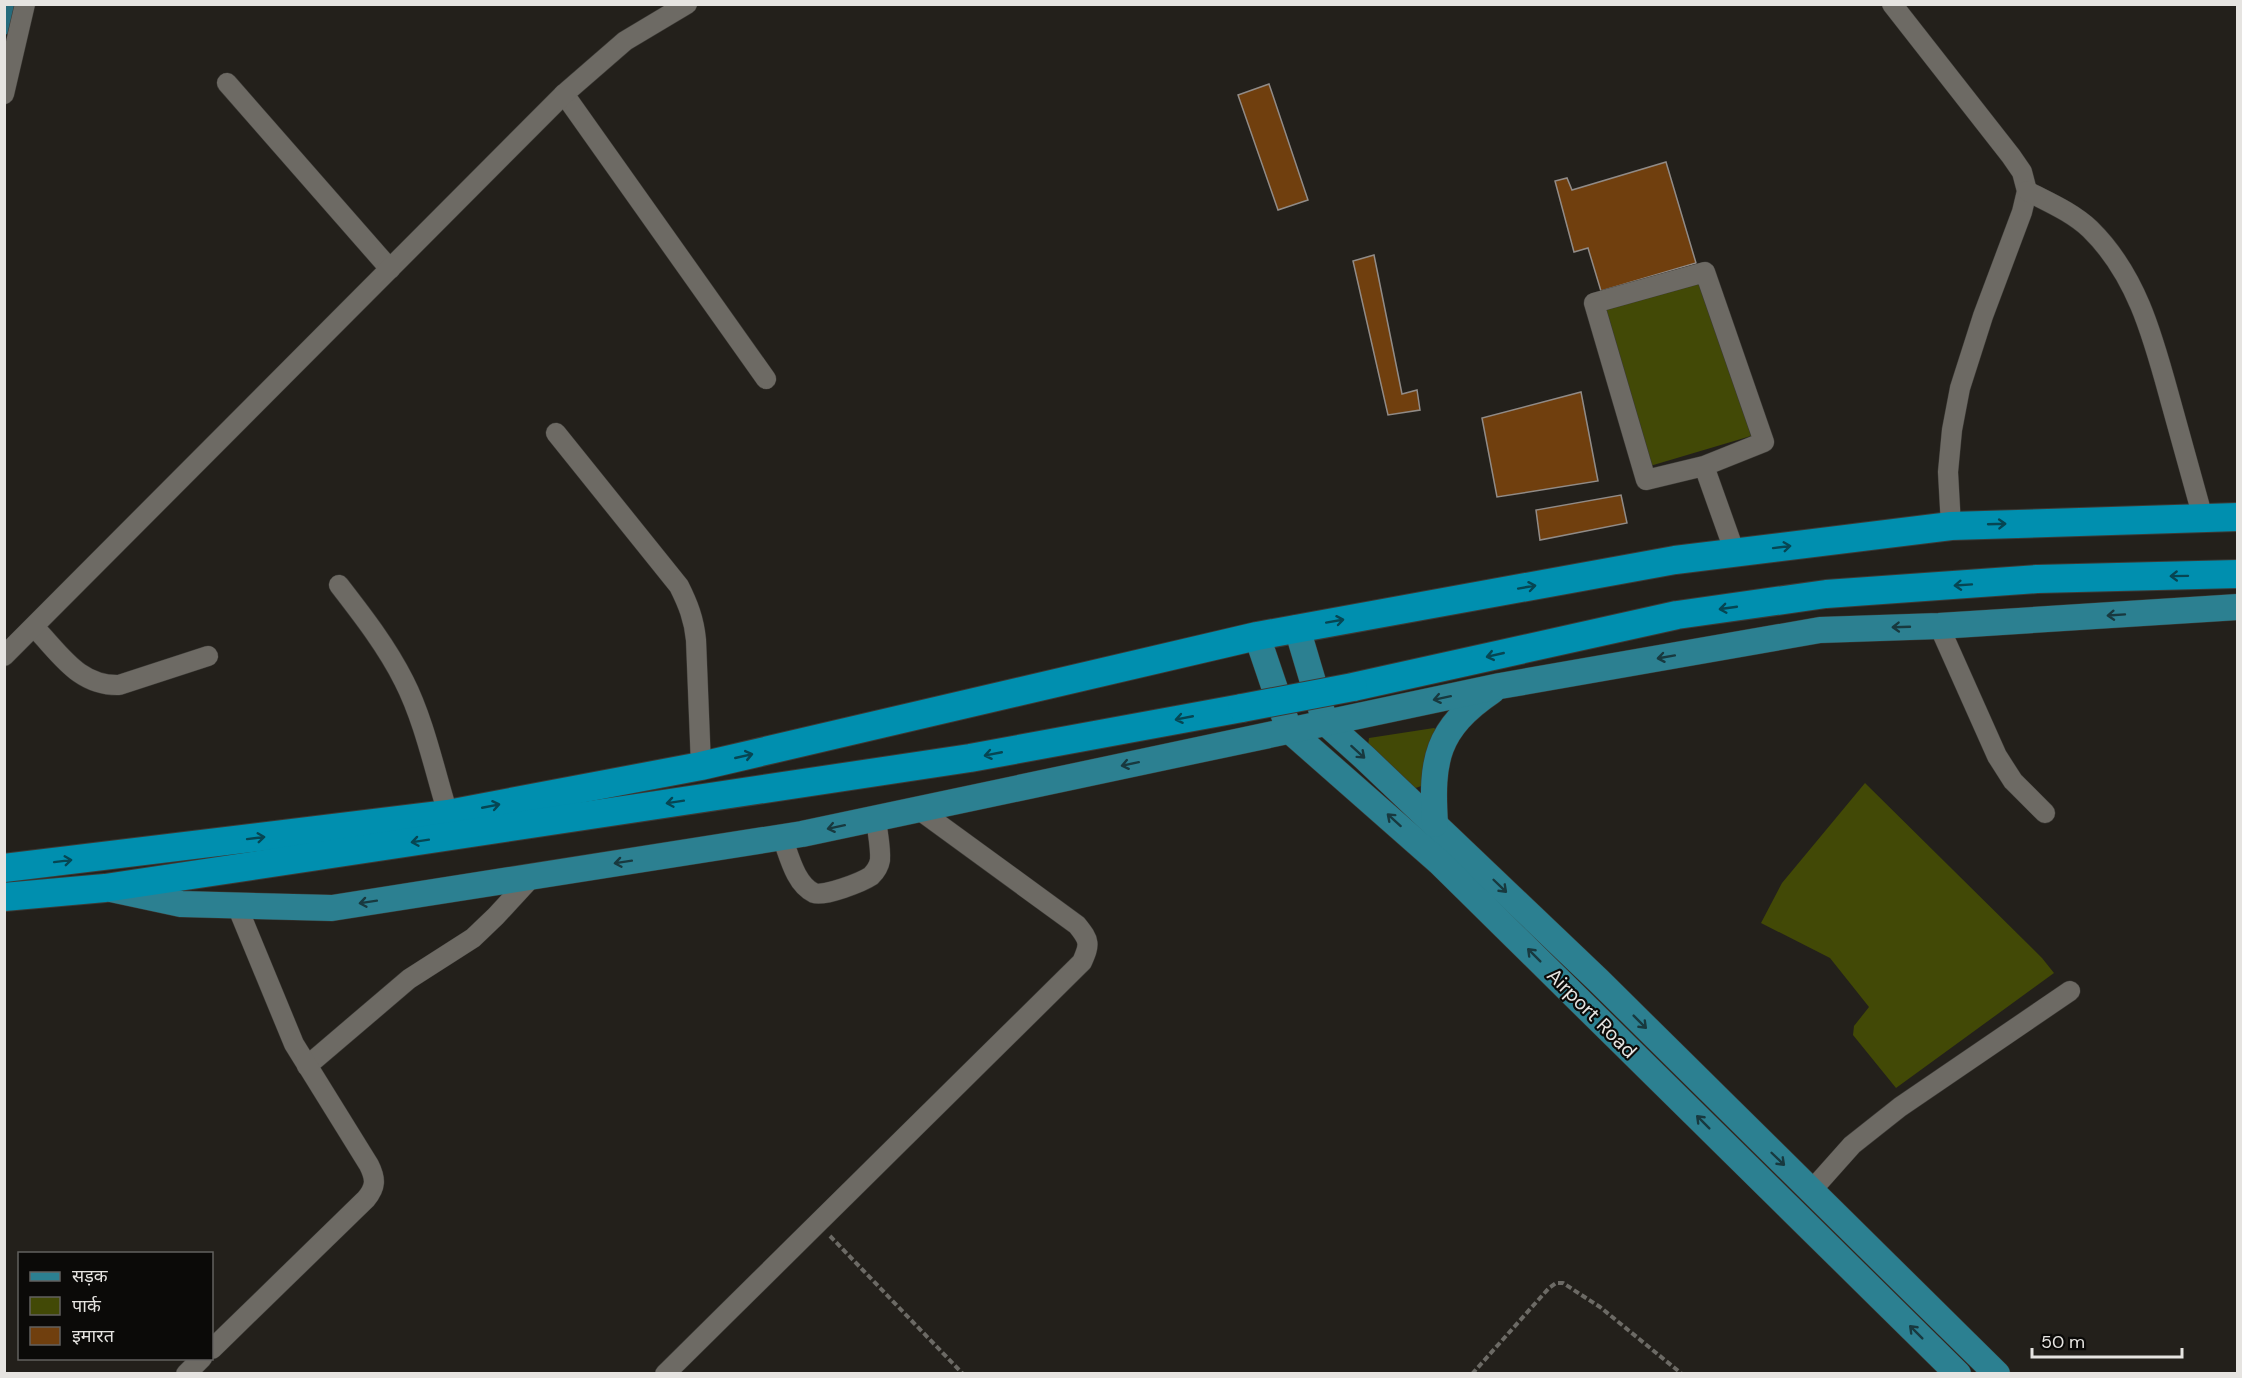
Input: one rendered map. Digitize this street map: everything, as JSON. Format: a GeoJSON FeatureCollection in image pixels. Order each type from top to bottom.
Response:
{"type":"FeatureCollection","features":[{"type":"Feature","properties":{"kind":"highway"},"geometry":{"type":"LineString","coordinates":[[4,868],[448,814],[701,766],[1257,636],[1675,560],[1951,526],[2238,517]]}},
{"type":"Feature","properties":{"kind":"highway"},"geometry":{"type":"LineString","coordinates":[[4,897],[105,888],[970,758],[1353,687],[1677,615],[1826,594],[2037,579],[2238,574]]}},
{"type":"Feature","properties":{"kind":"main road"},"geometry":{"type":"LineString","coordinates":[[105,888],[181,904],[332,908],[782,837],[1500,686],[1820,630],[1939,626],[2238,607]]}},
{"type":"Feature","properties":{"kind":"main road"},"geometry":{"type":"LineString","coordinates":[[1297,628],[1325,722],[1598,980],[1997,1374]]}},
{"type":"Feature","properties":{"kind":"main road"},"geometry":{"type":"LineString","coordinates":[[1257,636],[1289,730]]}},
{"type":"Feature","properties":{"kind":"main road"},"geometry":{"type":"LineString","coordinates":[[1435,824],[1433,795],[1437,761],[1444,739],[1455,721],[1471,705],[1500,686]]}},
{"type":"Feature","properties":{"kind":"main road","name":"Airport Road"},"geometry":{"type":"LineString","coordinates":[[1289,730],[1393,819],[1439,862],[1958,1374]]}},
{"type":"Feature","properties":{"kind":"street"},"geometry":{"type":"LineString","coordinates":[[4,94],[25,4]]}},
{"type":"Feature","properties":{"kind":"street"},"geometry":{"type":"LineString","coordinates":[[4,656],[564,94],[625,41],[687,4]]}},
{"type":"Feature","properties":{"kind":"street"},"geometry":{"type":"LineString","coordinates":[[1892,4],[2011,156],[2022,172],[2027,191],[2022,212],[1983,316],[1960,388],[1952,430],[1948,472],[1951,526]]}},
{"type":"Feature","properties":{"kind":"street"},"geometry":{"type":"LineString","coordinates":[[227,82],[390,269]]}},
{"type":"Feature","properties":{"kind":"street"},"geometry":{"type":"LineString","coordinates":[[564,94],[766,379]]}},
{"type":"Feature","properties":{"kind":"street"},"geometry":{"type":"LineString","coordinates":[[2027,191],[2072,215],[2088,227],[2117,261],[2132,285],[2153,338],[2203,518]]}},
{"type":"Feature","properties":{"kind":"street"},"geometry":{"type":"LineString","coordinates":[[1705,272],[1764,442],[1704,466],[1646,480],[1594,303],[1705,272]]}},
{"type":"Feature","properties":{"kind":"street"},"geometry":{"type":"LineString","coordinates":[[556,433],[679,586],[689,606],[696,639],[701,766]]}},
{"type":"Feature","properties":{"kind":"street"},"geometry":{"type":"LineString","coordinates":[[1704,466],[1735,553]]}},
{"type":"Feature","properties":{"kind":"street"},"geometry":{"type":"LineString","coordinates":[[339,585],[382,642],[405,683],[414,704],[448,814]]}},
{"type":"Feature","properties":{"kind":"street"},"geometry":{"type":"LineString","coordinates":[[1939,626],[1997,756],[2013,781],[2044,813]]}},
{"type":"Feature","properties":{"kind":"street"},"geometry":{"type":"LineString","coordinates":[[34,627],[79,674],[92,682],[104,685],[119,685],[208,656]]}},
{"type":"Feature","properties":{"kind":"street"},"geometry":{"type":"LineString","coordinates":[[665,1374],[1082,962],[1089,947],[1086,936],[1077,926],[918,810]]}},
{"type":"Feature","properties":{"kind":"street"},"geometry":{"type":"LineString","coordinates":[[782,837],[796,872],[805,886],[814,892],[829,892],[863,880],[877,870],[880,860],[876,818]]}},
{"type":"Feature","properties":{"kind":"street"},"geometry":{"type":"LineString","coordinates":[[307,1066],[409,979],[473,938],[532,877]]}},
{"type":"Feature","properties":{"kind":"street"},"geometry":{"type":"LineString","coordinates":[[213,1348],[366,1200],[374,1189],[374,1176],[369,1165],[294,1044],[237,906]]}},
{"type":"Feature","properties":{"kind":"street"},"geometry":{"type":"LineString","coordinates":[[1811,1191],[1852,1145],[1900,1107],[2070,991]]}},
{"type":"Feature","properties":{"kind":"street"},"geometry":{"type":"LineString","coordinates":[[186,1374],[201,1360]]}},
{"type":"Feature","properties":{"kind":"path"},"geometry":{"type":"LineString","coordinates":[[818,1224],[963,1374]]}},
{"type":"Feature","properties":{"kind":"path"},"geometry":{"type":"LineString","coordinates":[[1472,1374],[1549,1288],[1556,1283],[1563,1283],[1600,1307],[1682,1374]]}},
{"type":"Feature","properties":{"kind":"green space"},"geometry":{"type":"Polygon","coordinates":[[[1702,281],[1751,436],[1650,466],[1605,310],[1702,281]]]}},
{"type":"Feature","properties":{"kind":"green space"},"geometry":{"type":"Polygon","coordinates":[[[1434,728],[1439,731],[1424,785],[1413,789],[1368,746],[1369,738],[1434,728]]]}},
{"type":"Feature","properties":{"kind":"green space"},"geometry":{"type":"Polygon","coordinates":[[[1865,783],[2042,958],[2054,973],[1896,1088],[1853,1035],[1854,1026],[1869,1007],[1830,958],[1761,923],[1782,883],[1865,783]]]}},
{"type":"Feature","properties":{"kind":"building"},"geometry":{"type":"Polygon","coordinates":[[[1269,84],[1308,200],[1278,210],[1238,95],[1269,84]]]}},
{"type":"Feature","properties":{"kind":"building"},"geometry":{"type":"Polygon","coordinates":[[[1666,162],[1696,263],[1601,291],[1588,248],[1574,252],[1555,181],[1567,178],[1572,190],[1666,162]]]}},
{"type":"Feature","properties":{"kind":"building"},"geometry":{"type":"Polygon","coordinates":[[[1374,255],[1402,394],[1417,390],[1420,410],[1388,415],[1353,261],[1374,255]]]}},
{"type":"Feature","properties":{"kind":"building"},"geometry":{"type":"Polygon","coordinates":[[[1581,392],[1598,481],[1497,497],[1482,418],[1581,392]]]}},
{"type":"Feature","properties":{"kind":"building"},"geometry":{"type":"Polygon","coordinates":[[[1621,495],[1627,523],[1540,540],[1536,510],[1621,495]]]}},
{"type":"Feature","properties":{"kind":"waterway"},"geometry":{"type":"LineString","coordinates":[[4,24],[9,4]]}}]}
